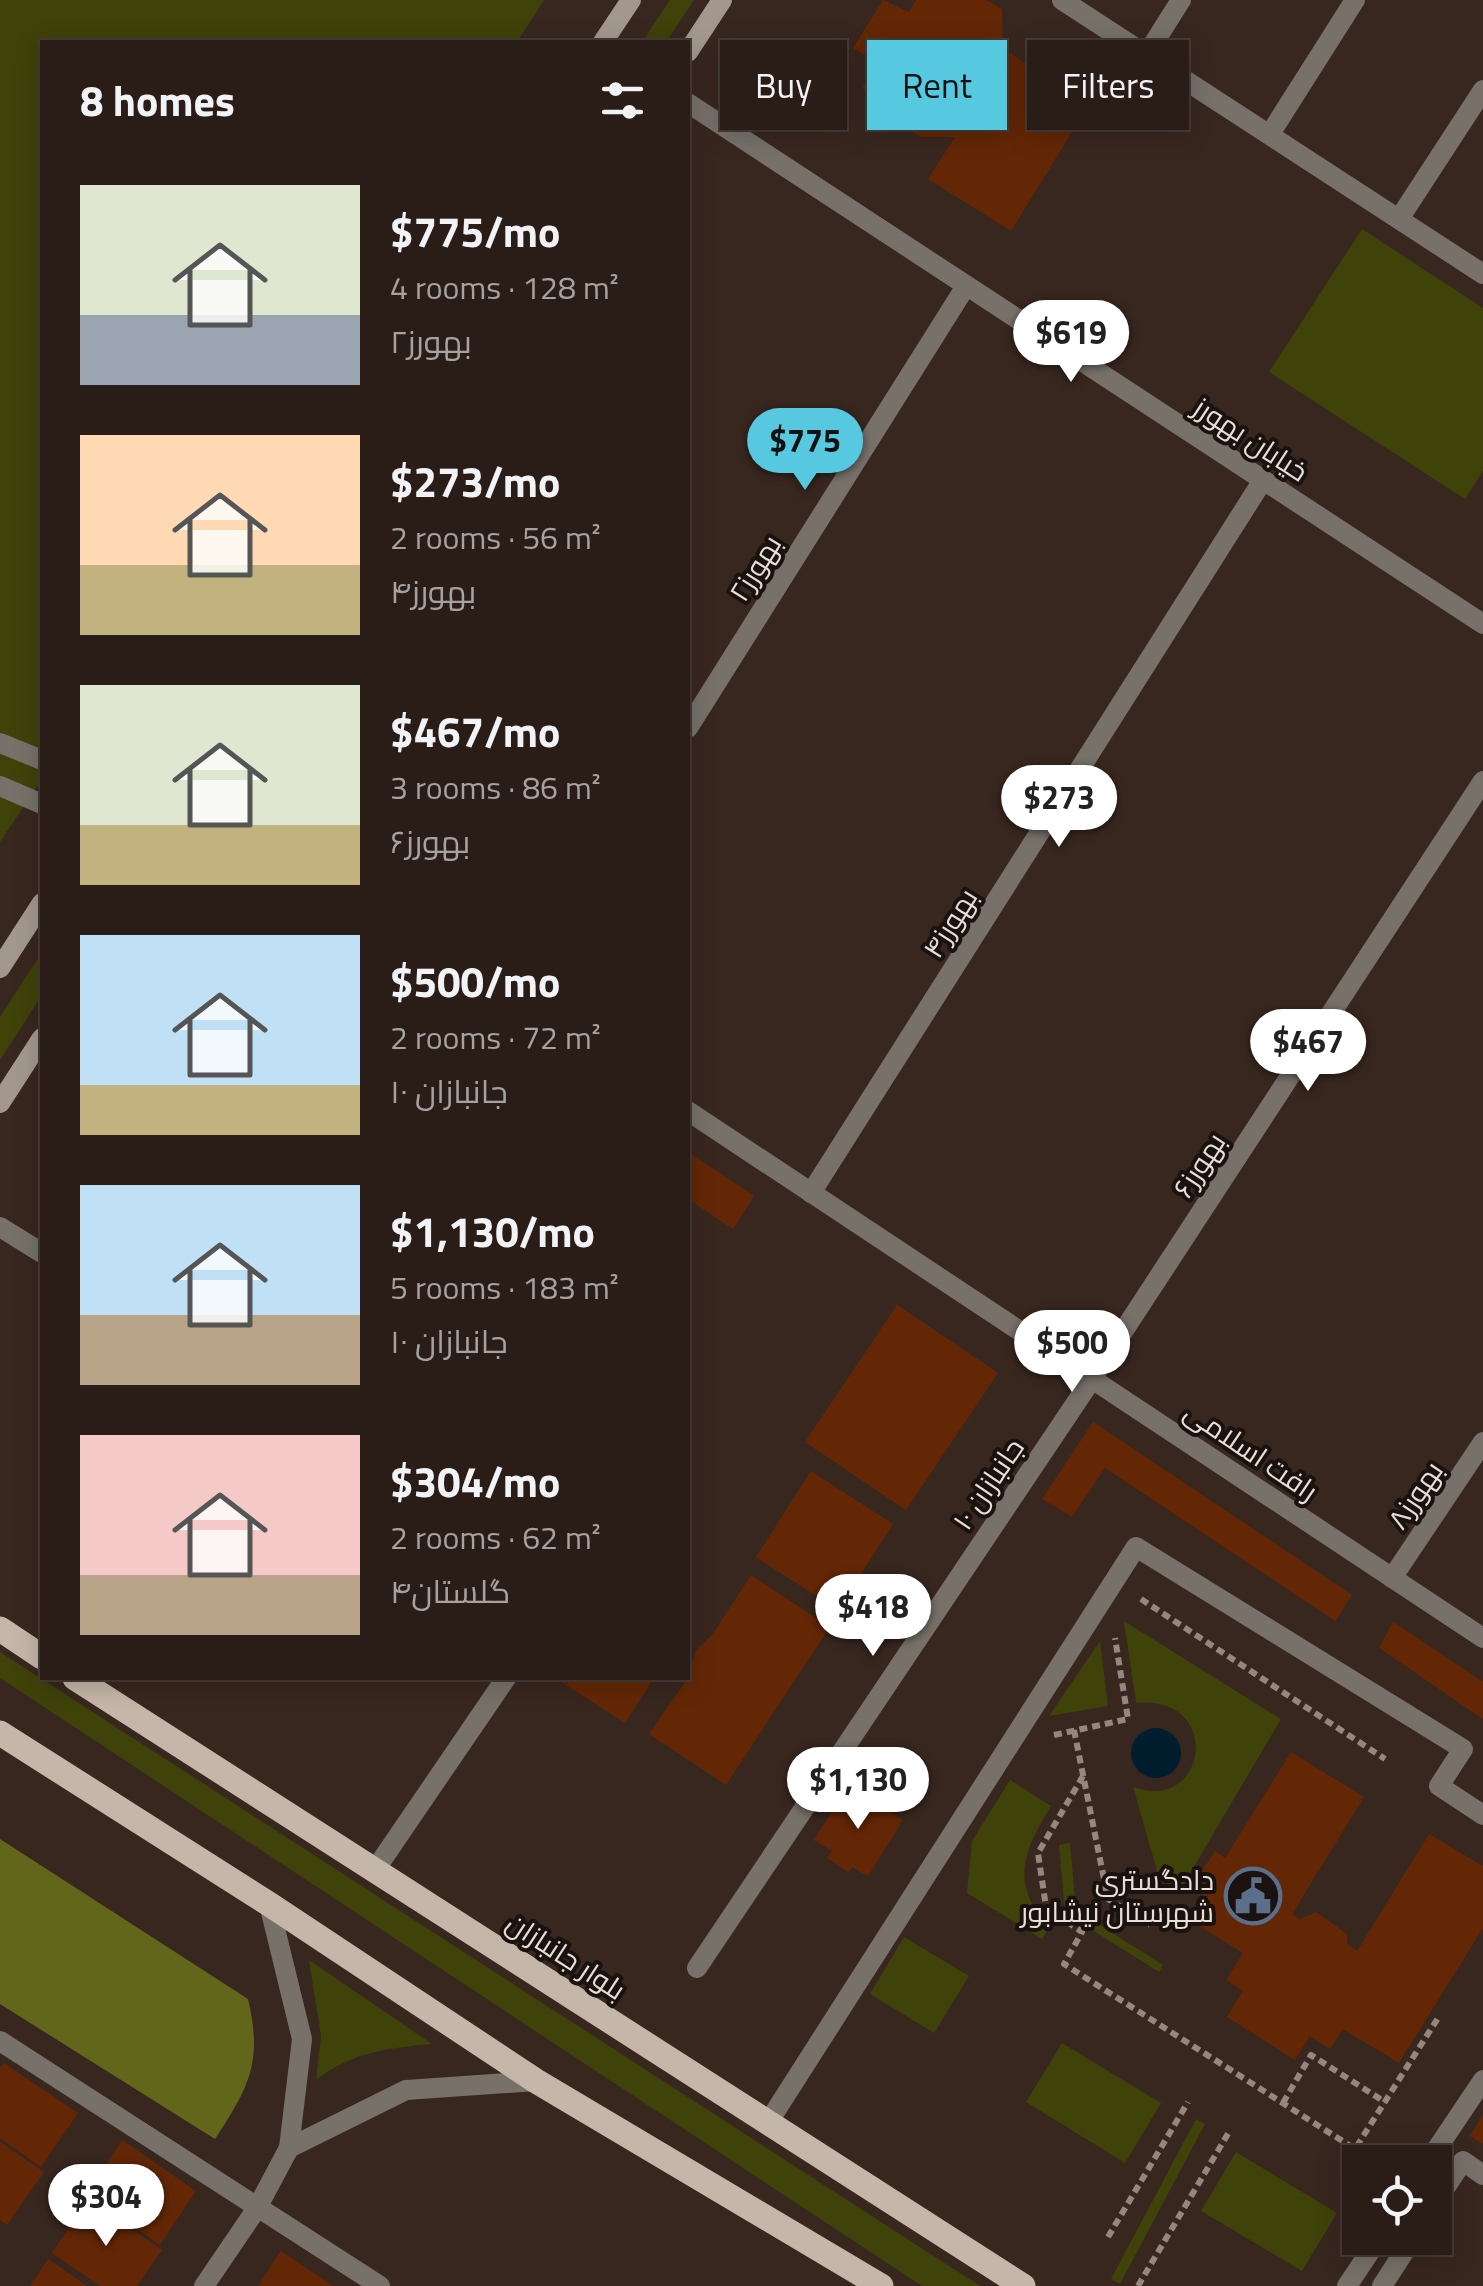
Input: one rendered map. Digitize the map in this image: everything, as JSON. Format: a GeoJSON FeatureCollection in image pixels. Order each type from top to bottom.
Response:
{"type":"FeatureCollection","features":[{"type":"Feature","properties":{"kind":"main road"},"geometry":{"type":"LineString","coordinates":[[604,40],[631,0]]}},
{"type":"Feature","properties":{"kind":"main road"},"geometry":{"type":"LineString","coordinates":[[690,49],[722,0]]}},
{"type":"Feature","properties":{"kind":"main road"},"geometry":{"type":"LineString","coordinates":[[0,968],[40,906]]}},
{"type":"Feature","properties":{"kind":"main road"},"geometry":{"type":"LineString","coordinates":[[0,1104],[40,1041]]}},
{"type":"Feature","properties":{"kind":"main road"},"geometry":{"type":"LineString","coordinates":[[0,1630],[40,1656]]}},
{"type":"Feature","properties":{"kind":"main road","name":"بلوار جانبازان"},"geometry":{"type":"LineString","coordinates":[[78,1680],[1023,2286]]}},
{"type":"Feature","properties":{"kind":"main road"},"geometry":{"type":"LineString","coordinates":[[0,1733],[270,1904],[536,2081],[881,2286]]}},
{"type":"Feature","properties":{"kind":"street"},"geometry":{"type":"LineString","coordinates":[[1062,0],[1124,40]]}},
{"type":"Feature","properties":{"kind":"street"},"geometry":{"type":"LineString","coordinates":[[1155,40],[1181,0]]}},
{"type":"Feature","properties":{"kind":"street"},"geometry":{"type":"LineString","coordinates":[[1270,134],[1355,0]]}},
{"type":"Feature","properties":{"kind":"street"},"geometry":{"type":"LineString","coordinates":[[1189,82],[1483,274]]}},
{"type":"Feature","properties":{"kind":"street"},"geometry":{"type":"LineString","coordinates":[[1400,219],[1483,90]]}},
{"type":"Feature","properties":{"kind":"street","name":"خیابان بهورز"},"geometry":{"type":"LineString","coordinates":[[690,104],[1483,624]]}},
{"type":"Feature","properties":{"kind":"street","name":"بهورز۲"},"geometry":{"type":"LineString","coordinates":[[690,725],[966,286]]}},
{"type":"Feature","properties":{"kind":"street","name":"بهورز۴"},"geometry":{"type":"LineString","coordinates":[[812,1193],[1264,480]]}},
{"type":"Feature","properties":{"kind":"street"},"geometry":{"type":"LineString","coordinates":[[0,743],[40,759]]}},
{"type":"Feature","properties":{"kind":"street","name":"بهورز۶"},"geometry":{"type":"LineString","coordinates":[[1092,1379],[1483,781]]}},
{"type":"Feature","properties":{"kind":"street"},"geometry":{"type":"LineString","coordinates":[[0,786],[40,803]]}},
{"type":"Feature","properties":{"kind":"street","name":"رافت اسلامی"},"geometry":{"type":"LineString","coordinates":[[690,1113],[1483,1638]]}},
{"type":"Feature","properties":{"kind":"street"},"geometry":{"type":"LineString","coordinates":[[0,1226],[40,1251]]}},
{"type":"Feature","properties":{"kind":"street","name":"جانبازان ۱۰"},"geometry":{"type":"LineString","coordinates":[[696,1968],[1092,1379]]}},
{"type":"Feature","properties":{"kind":"street","name":"بهورز۸"},"geometry":{"type":"LineString","coordinates":[[1392,1578],[1483,1442]]}},
{"type":"Feature","properties":{"kind":"street"},"geometry":{"type":"LineString","coordinates":[[769,2121],[1136,1547],[1463,1749],[1439,1786],[1483,1815]]}},
{"type":"Feature","properties":{"kind":"street"},"geometry":{"type":"LineString","coordinates":[[376,1870],[505,1680]]}},
{"type":"Feature","properties":{"kind":"street"},"geometry":{"type":"LineString","coordinates":[[204,2286],[257,2208],[289,2148],[302,2039],[270,1904]]}},
{"type":"Feature","properties":{"kind":"street"},"geometry":{"type":"LineString","coordinates":[[0,2041],[380,2286]]}},
{"type":"Feature","properties":{"kind":"street"},"geometry":{"type":"LineString","coordinates":[[1439,2145],[1483,2080]]}},
{"type":"Feature","properties":{"kind":"street"},"geometry":{"type":"LineString","coordinates":[[289,2148],[406,2090],[536,2081]]}},
{"type":"Feature","properties":{"kind":"street"},"geometry":{"type":"LineString","coordinates":[[1452,2178],[1463,2161],[1483,2174]]}},
{"type":"Feature","properties":{"kind":"street"},"geometry":{"type":"LineString","coordinates":[[1346,2286],[1367,2255]]}},
{"type":"Feature","properties":{"kind":"street"},"geometry":{"type":"LineString","coordinates":[[1382,2286],[1402,2255]]}},
{"type":"Feature","properties":{"kind":"path"},"geometry":{"type":"LineString","coordinates":[[1009,1744],[1128,1719],[1111,1587]]}},
{"type":"Feature","properties":{"kind":"path"},"geometry":{"type":"LineString","coordinates":[[1111,1587],[1384,1759]]}},
{"type":"Feature","properties":{"kind":"path"},"geometry":{"type":"LineString","coordinates":[[1074,1730],[1108,1899],[1150,1925]]}},
{"type":"Feature","properties":{"kind":"path"},"geometry":{"type":"LineString","coordinates":[[1083,1776],[1038,1853],[1046,1907],[1082,1932],[1064,1964],[1356,2149],[1438,2018]]}},
{"type":"Feature","properties":{"kind":"path"},"geometry":{"type":"LineString","coordinates":[[1283,2103],[1310,2055],[1385,2102]]}},
{"type":"Feature","properties":{"kind":"path"},"geometry":{"type":"LineString","coordinates":[[1108,2237],[1188,2102]]}},
{"type":"Feature","properties":{"kind":"path"},"geometry":{"type":"LineString","coordinates":[[1138,2286],[1229,2132]]}},
{"type":"Feature","properties":{"kind":"shaded area"},"geometry":{"type":"Polygon","coordinates":[[[0,0],[544,0],[518,40],[40,40],[40,782],[0,842],[0,0]]]}},
{"type":"Feature","properties":{"kind":"shaded area"},"geometry":{"type":"Polygon","coordinates":[[[670,0],[694,0],[667,40],[643,40],[670,0]]]}},
{"type":"Feature","properties":{"kind":"shaded area"},"geometry":{"type":"Polygon","coordinates":[[[1362,229],[1483,308],[1483,471],[1465,499],[1269,372],[1362,229]]]}},
{"type":"Feature","properties":{"kind":"shaded area"},"geometry":{"type":"Polygon","coordinates":[[[40,955],[40,998],[0,1060],[0,1017],[40,955]]]}},
{"type":"Feature","properties":{"kind":"shaded area"},"geometry":{"type":"Polygon","coordinates":[[[1124,1621],[1281,1719],[1179,1892],[1159,1878],[1133,1787],[1158,1791],[1177,1784],[1190,1770],[1196,1752],[1193,1733],[1183,1717],[1164,1705],[1136,1703],[1124,1621]]]}},
{"type":"Feature","properties":{"kind":"shaded area"},"geometry":{"type":"Polygon","coordinates":[[[1100,1641],[1108,1706],[1049,1716],[1100,1641]]]}},
{"type":"Feature","properties":{"kind":"shaded area"},"geometry":{"type":"Polygon","coordinates":[[[0,1652],[980,2286],[922,2286],[0,1678],[0,1652]]]}},
{"type":"Feature","properties":{"kind":"shaded area"},"geometry":{"type":"Polygon","coordinates":[[[1010,1780],[1051,1806],[1028,1852],[1025,1867],[1029,1896],[1049,1928],[1042,1939],[967,1893],[972,1841],[1010,1780]]]}},
{"type":"Feature","properties":{"kind":"shaded area"},"geometry":{"type":"Polygon","coordinates":[[[0,1839],[248,1999],[254,2040],[250,2073],[237,2104],[215,2139],[0,2004],[0,1839]]]}},
{"type":"Feature","properties":{"kind":"shaded area"},"geometry":{"type":"Polygon","coordinates":[[[1070,1843],[1076,1910],[1163,1965],[1159,1972],[1065,1913],[1059,1845],[1070,1843]]]}},
{"type":"Feature","properties":{"kind":"shaded area"},"geometry":{"type":"Polygon","coordinates":[[[904,1937],[969,1976],[934,2033],[870,1994],[904,1937]]]}},
{"type":"Feature","properties":{"kind":"shaded area"},"geometry":{"type":"Polygon","coordinates":[[[309,1960],[432,2044],[357,2057],[316,2080],[321,2036],[309,1960]]]}},
{"type":"Feature","properties":{"kind":"shaded area"},"geometry":{"type":"Polygon","coordinates":[[[1062,2043],[1161,2103],[1125,2163],[1026,2102],[1062,2043]]]}},
{"type":"Feature","properties":{"kind":"shaded area"},"geometry":{"type":"Polygon","coordinates":[[[1196,2119],[1205,2124],[1120,2284],[1111,2279],[1196,2119]]]}},
{"type":"Feature","properties":{"kind":"shaded area"},"geometry":{"type":"Polygon","coordinates":[[[1236,2152],[1337,2213],[1302,2271],[1201,2211],[1236,2152]]]}},
{"type":"Feature","properties":{"kind":"water"},"geometry":{"type":"Polygon","coordinates":[[[1156,1728],[1173,1736],[1181,1753],[1173,1770],[1156,1778],[1139,1770],[1131,1753],[1139,1736],[1156,1728]]]}},
{"type":"Feature","properties":{"kind":"building"},"geometry":{"type":"Polygon","coordinates":[[[883,0],[909,12],[916,0],[986,0],[1002,9],[1003,40],[867,40],[867,57],[853,48],[883,0]]]}},
{"type":"Feature","properties":{"kind":"building"},"geometry":{"type":"Polygon","coordinates":[[[1007,51],[1027,64],[1027,130],[1073,130],[1011,231],[928,179],[955,137],[921,137],[908,130],[1007,130],[1007,51]]]}},
{"type":"Feature","properties":{"kind":"building"},"geometry":{"type":"Polygon","coordinates":[[[690,1153],[754,1196],[733,1229],[690,1200],[690,1153]]]}},
{"type":"Feature","properties":{"kind":"building"},"geometry":{"type":"Polygon","coordinates":[[[897,1305],[998,1373],[906,1510],[805,1442],[897,1305]]]}},
{"type":"Feature","properties":{"kind":"building"},"geometry":{"type":"Polygon","coordinates":[[[1093,1422],[1352,1595],[1335,1621],[1105,1468],[1072,1517],[1042,1499],[1093,1422]]]}},
{"type":"Feature","properties":{"kind":"building"},"geometry":{"type":"Polygon","coordinates":[[[811,1471],[893,1524],[838,1610],[756,1557],[811,1471]]]}},
{"type":"Feature","properties":{"kind":"building"},"geometry":{"type":"Polygon","coordinates":[[[751,1575],[830,1627],[726,1785],[649,1734],[690,1680],[696,1650],[712,1635],[751,1575]]]}},
{"type":"Feature","properties":{"kind":"building"},"geometry":{"type":"Polygon","coordinates":[[[1393,1622],[1483,1682],[1483,1719],[1379,1648],[1393,1622]]]}},
{"type":"Feature","properties":{"kind":"building"},"geometry":{"type":"Polygon","coordinates":[[[558,1680],[653,1680],[625,1723],[558,1680]]]}},
{"type":"Feature","properties":{"kind":"building","name":"دادگستری شهرستان نیشابور"},"geometry":{"type":"Polygon","coordinates":[[[1291,1752],[1364,1797],[1292,1914],[1300,1919],[1316,1912],[1347,1934],[1347,1944],[1357,1951],[1429,1834],[1483,1866],[1483,1928],[1399,2063],[1343,2029],[1330,2049],[1310,2036],[1295,2060],[1227,2017],[1243,1991],[1226,1980],[1243,1953],[1188,1919],[1212,1880],[1201,1873],[1215,1851],[1225,1858],[1291,1752]]]}},
{"type":"Feature","properties":{"kind":"building"},"geometry":{"type":"Polygon","coordinates":[[[848,1786],[903,1820],[868,1876],[852,1867],[849,1872],[827,1858],[832,1851],[814,1840],[848,1786]]]}},
{"type":"Feature","properties":{"kind":"building"},"geometry":{"type":"Polygon","coordinates":[[[4,2063],[78,2113],[41,2167],[0,2138],[0,2068],[4,2063]]]}},
{"type":"Feature","properties":{"kind":"building"},"geometry":{"type":"Polygon","coordinates":[[[1483,2115],[1483,2144],[1470,2136],[1483,2115]]]}},
{"type":"Feature","properties":{"kind":"building"},"geometry":{"type":"Polygon","coordinates":[[[122,2140],[196,2191],[160,2245],[86,2194],[122,2140]]]}},
{"type":"Feature","properties":{"kind":"building"},"geometry":{"type":"Polygon","coordinates":[[[0,2142],[44,2172],[7,2225],[0,2220],[0,2142]]]}},
{"type":"Feature","properties":{"kind":"building"},"geometry":{"type":"Polygon","coordinates":[[[88,2199],[162,2250],[137,2286],[100,2286],[52,2253],[88,2199]]]}},
{"type":"Feature","properties":{"kind":"building"},"geometry":{"type":"Polygon","coordinates":[[[281,2251],[333,2286],[258,2286],[281,2251]]]}},
{"type":"Feature","properties":{"kind":"building"},"geometry":{"type":"Polygon","coordinates":[[[48,2259],[87,2286],[30,2286],[48,2259]]]}},
{"type":"Feature","properties":{"kind":"place","name":"دادگستری شهرستان نیشابور"},"geometry":{"type":"Point","coordinates":[1253,1896]}}]}
